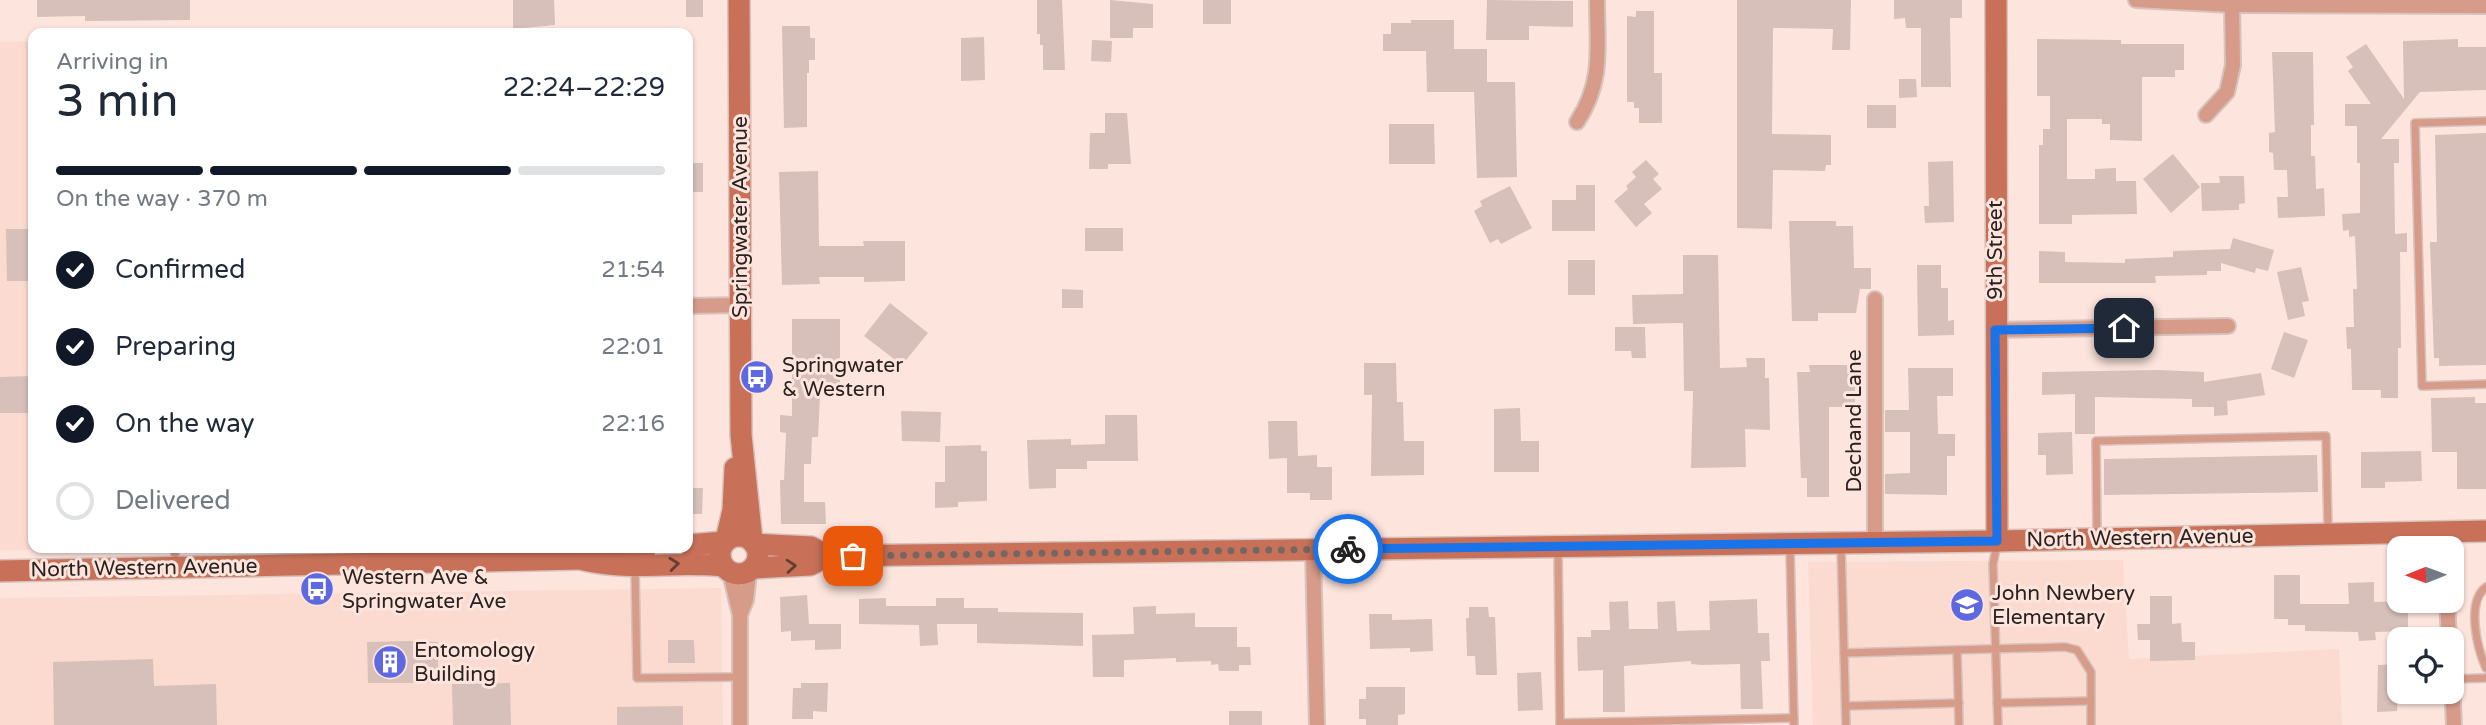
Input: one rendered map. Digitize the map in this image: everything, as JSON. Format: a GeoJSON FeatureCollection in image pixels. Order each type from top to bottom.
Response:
{"type":"FeatureCollection","features":[{"type":"Feature","properties":{"kind":"main road","name":"Springwater Avenue"},"geometry":{"type":"LineString","coordinates":[[739,0],[741,435],[753,542]]}},
{"type":"Feature","properties":{"kind":"main road","name":"9th Street"},"geometry":{"type":"LineString","coordinates":[[1996,0],[1997,541]]}},
{"type":"Feature","properties":{"kind":"main road","name":"Springwater Avenue"},"geometry":{"type":"LineString","coordinates":[[725,541],[732,522],[741,435]]}},
{"type":"Feature","properties":{"kind":"main road","name":"North Western Avenue"},"geometry":{"type":"LineString","coordinates":[[2463,536],[2486,531]]}},
{"type":"Feature","properties":{"kind":"main road","name":"North Western Avenue"},"geometry":{"type":"LineString","coordinates":[[0,571],[175,558],[364,560],[523,554],[582,559],[612,566],[640,557],[738,570],[810,565],[828,556],[1875,543],[2328,534],[2387,537]]}},
{"type":"Feature","properties":{"kind":"main road","name":"North Western Avenue"},"geometry":{"type":"LineString","coordinates":[[693,544],[725,541],[739,535],[753,542],[811,547],[828,556]]}},
{"type":"Feature","properties":{"kind":"main road"},"geometry":{"type":"LineString","coordinates":[[725,541],[719,553],[738,570],[757,555],[753,542]]}},
{"type":"Feature","properties":{"kind":"street"},"geometry":{"type":"LineString","coordinates":[[1577,122],[1591,100],[1596,79],[1597,0]]}},
{"type":"Feature","properties":{"kind":"street"},"geometry":{"type":"LineString","coordinates":[[2136,0],[2232,5],[2486,6]]}},
{"type":"Feature","properties":{"kind":"street"},"geometry":{"type":"LineString","coordinates":[[2206,115],[2227,92],[2233,65],[2232,5]]}},
{"type":"Feature","properties":{"kind":"street","name":"Dechand Lane"},"geometry":{"type":"LineString","coordinates":[[1875,299],[1875,543]]}},
{"type":"Feature","properties":{"kind":"street"},"geometry":{"type":"LineString","coordinates":[[693,306],[740,305]]}},
{"type":"Feature","properties":{"kind":"street"},"geometry":{"type":"LineString","coordinates":[[1995,330],[2228,326]]}},
{"type":"Feature","properties":{"kind":"street"},"geometry":{"type":"LineString","coordinates":[[1313,550],[1317,725]]}},
{"type":"Feature","properties":{"kind":"street"},"geometry":{"type":"LineString","coordinates":[[738,570],[740,725]]}},
{"type":"Feature","properties":{"kind":"street"},"geometry":{"type":"LineString","coordinates":[[2453,704],[2454,725]]}},
{"type":"Feature","properties":{"kind":"lane"},"geometry":{"type":"LineString","coordinates":[[2486,121],[2415,123],[2422,386],[2486,384]]}},
{"type":"Feature","properties":{"kind":"lane"},"geometry":{"type":"LineString","coordinates":[[2098,539],[2096,441],[2326,436],[2328,534]]}},
{"type":"Feature","properties":{"kind":"lane"},"geometry":{"type":"LineString","coordinates":[[1997,541],[1993,564],[1998,725]]}},
{"type":"Feature","properties":{"kind":"lane"},"geometry":{"type":"LineString","coordinates":[[1558,546],[1560,724],[1794,722],[1790,543]]}},
{"type":"Feature","properties":{"kind":"lane"},"geometry":{"type":"LineString","coordinates":[[1841,543],[1846,725]]}},
{"type":"Feature","properties":{"kind":"lane"},"geometry":{"type":"LineString","coordinates":[[640,557],[637,678],[740,677]]}},
{"type":"Feature","properties":{"kind":"lane"},"geometry":{"type":"LineString","coordinates":[[2486,587],[2476,602],[2479,647],[2486,668]]}},
{"type":"Feature","properties":{"kind":"lane"},"geometry":{"type":"LineString","coordinates":[[1844,653],[2065,647],[2077,650],[2091,672],[2091,725]]}},
{"type":"Feature","properties":{"kind":"lane"},"geometry":{"type":"LineString","coordinates":[[1957,650],[1959,725]]}},
{"type":"Feature","properties":{"kind":"lane"},"geometry":{"type":"LineString","coordinates":[[2464,679],[2486,678]]}},
{"type":"Feature","properties":{"kind":"lane"},"geometry":{"type":"LineString","coordinates":[[1997,703],[2091,701]]}},
{"type":"Feature","properties":{"kind":"lane"},"geometry":{"type":"LineString","coordinates":[[1846,706],[1959,703]]}},
{"type":"Feature","properties":{"kind":"shaded area"},"geometry":{"type":"Polygon","coordinates":[[[28,41],[28,550],[0,550],[0,42],[28,41]]]}},
{"type":"Feature","properties":{"kind":"shaded area","name":"John Newbery Elementary"},"geometry":{"type":"Polygon","coordinates":[[[2123,560],[2129,659],[2339,649],[2342,725],[1813,725],[1808,562],[2123,560]]]}},
{"type":"Feature","properties":{"kind":"shaded area"},"geometry":{"type":"Polygon","coordinates":[[[721,588],[723,725],[0,725],[0,598],[721,588]]]}},
{"type":"Feature","properties":{"kind":"building"},"geometry":{"type":"Polygon","coordinates":[[[37,0],[190,0],[190,20],[85,21],[85,16],[37,17],[37,0]]]}},
{"type":"Feature","properties":{"kind":"building"},"geometry":{"type":"Polygon","coordinates":[[[513,0],[554,0],[555,25],[513,28],[513,0]]]}},
{"type":"Feature","properties":{"kind":"building"},"geometry":{"type":"Polygon","coordinates":[[[686,0],[703,0],[703,17],[686,17],[686,0]]]}},
{"type":"Feature","properties":{"kind":"building"},"geometry":{"type":"Polygon","coordinates":[[[1037,0],[1062,0],[1065,70],[1043,70],[1043,45],[1040,45],[1040,34],[1037,34],[1037,0]]]}},
{"type":"Feature","properties":{"kind":"building"},"geometry":{"type":"Polygon","coordinates":[[[1110,0],[1153,4],[1153,28],[1133,28],[1133,38],[1110,38],[1110,0]]]}},
{"type":"Feature","properties":{"kind":"building"},"geometry":{"type":"Polygon","coordinates":[[[1203,0],[1231,0],[1231,24],[1203,24],[1203,0]]]}},
{"type":"Feature","properties":{"kind":"building"},"geometry":{"type":"Polygon","coordinates":[[[1487,0],[1573,1],[1573,27],[1529,26],[1529,40],[1486,40],[1487,0]]]}},
{"type":"Feature","properties":{"kind":"building"},"geometry":{"type":"Polygon","coordinates":[[[1737,0],[1851,0],[1850,50],[1832,50],[1833,29],[1773,28],[1772,134],[1831,135],[1831,165],[1826,165],[1825,171],[1773,170],[1772,229],[1737,228],[1737,0]]]}},
{"type":"Feature","properties":{"kind":"building"},"geometry":{"type":"Polygon","coordinates":[[[1894,0],[1962,0],[1962,18],[1950,18],[1951,87],[1921,87],[1921,28],[1906,28],[1905,18],[1894,19],[1894,0]]]}},
{"type":"Feature","properties":{"kind":"building"},"geometry":{"type":"Polygon","coordinates":[[[1636,11],[1654,11],[1654,73],[1662,73],[1662,123],[1639,123],[1639,108],[1634,108],[1634,102],[1627,102],[1627,16],[1636,17],[1636,11]]]}},
{"type":"Feature","properties":{"kind":"building"},"geometry":{"type":"Polygon","coordinates":[[[1411,20],[1454,20],[1454,49],[1487,49],[1487,82],[1515,82],[1517,177],[1477,178],[1474,92],[1427,92],[1426,51],[1383,51],[1383,34],[1391,34],[1391,23],[1411,23],[1411,20]]]}},
{"type":"Feature","properties":{"kind":"building"},"geometry":{"type":"Polygon","coordinates":[[[782,26],[810,26],[810,38],[815,38],[815,60],[809,60],[807,73],[807,127],[784,128],[782,26]]]}},
{"type":"Feature","properties":{"kind":"building"},"geometry":{"type":"Polygon","coordinates":[[[984,37],[985,80],[961,81],[961,38],[984,37]]]}},
{"type":"Feature","properties":{"kind":"building"},"geometry":{"type":"Polygon","coordinates":[[[2037,39],[2121,40],[2121,44],[2184,44],[2184,70],[2175,70],[2175,77],[2142,77],[2142,141],[2110,140],[2110,124],[2102,124],[2102,119],[2067,119],[2067,179],[2095,179],[2095,169],[2116,168],[2116,181],[2136,181],[2137,214],[2072,215],[2072,224],[2039,224],[2039,145],[2043,145],[2043,129],[2050,129],[2050,96],[2037,96],[2037,39]]]}},
{"type":"Feature","properties":{"kind":"building"},"geometry":{"type":"Polygon","coordinates":[[[2458,39],[2458,47],[2486,47],[2486,90],[2420,92],[2381,139],[2399,139],[2399,163],[2394,163],[2395,234],[2407,233],[2407,252],[2400,252],[2401,348],[2398,348],[2398,398],[2381,398],[2381,390],[2352,390],[2351,349],[2347,349],[2346,327],[2354,327],[2353,289],[2357,289],[2355,236],[2349,237],[2349,230],[2343,231],[2342,214],[2360,213],[2360,163],[2357,163],[2357,126],[2345,126],[2345,104],[2371,104],[2348,71],[2353,67],[2346,57],[2366,44],[2404,99],[2403,41],[2458,39]]]}},
{"type":"Feature","properties":{"kind":"building"},"geometry":{"type":"Polygon","coordinates":[[[1092,40],[1112,41],[1111,62],[1091,61],[1092,40]]]}},
{"type":"Feature","properties":{"kind":"building"},"geometry":{"type":"Polygon","coordinates":[[[2272,52],[2313,52],[2314,125],[2311,125],[2311,156],[2315,156],[2316,189],[2324,188],[2325,216],[2278,218],[2277,197],[2288,197],[2287,170],[2274,170],[2273,153],[2269,152],[2269,133],[2275,132],[2272,52]]]}},
{"type":"Feature","properties":{"kind":"building"},"geometry":{"type":"Polygon","coordinates":[[[1899,79],[1916,79],[1917,97],[1899,98],[1899,79]]]}},
{"type":"Feature","properties":{"kind":"building"},"geometry":{"type":"Polygon","coordinates":[[[1867,105],[1896,105],[1896,128],[1867,128],[1867,105]]]}},
{"type":"Feature","properties":{"kind":"building"},"geometry":{"type":"Polygon","coordinates":[[[1105,113],[1127,113],[1131,164],[1108,164],[1108,169],[1089,169],[1090,133],[1105,133],[1105,113]]]}},
{"type":"Feature","properties":{"kind":"building"},"geometry":{"type":"Polygon","coordinates":[[[1389,124],[1434,124],[1435,164],[1389,164],[1389,124]]]}},
{"type":"Feature","properties":{"kind":"building"},"geometry":{"type":"Polygon","coordinates":[[[2486,133],[2486,365],[2439,366],[2439,358],[2434,358],[2430,242],[2437,242],[2435,135],[2486,133]]]}},
{"type":"Feature","properties":{"kind":"building"},"geometry":{"type":"Polygon","coordinates":[[[2173,154],[2200,187],[2171,213],[2143,179],[2173,154]]]}},
{"type":"Feature","properties":{"kind":"building"},"geometry":{"type":"Polygon","coordinates":[[[1646,160],[1659,174],[1653,179],[1662,189],[1644,204],[1652,213],[1636,227],[1614,201],[1628,189],[1626,186],[1636,177],[1632,172],[1646,160]]]}},
{"type":"Feature","properties":{"kind":"building"},"geometry":{"type":"Polygon","coordinates":[[[1953,161],[1954,222],[1925,223],[1924,206],[1929,206],[1928,162],[1953,161]]]}},
{"type":"Feature","properties":{"kind":"building"},"geometry":{"type":"Polygon","coordinates":[[[693,163],[703,163],[703,192],[693,192],[693,163]]]}},
{"type":"Feature","properties":{"kind":"building"},"geometry":{"type":"Polygon","coordinates":[[[818,171],[819,246],[864,246],[863,241],[905,241],[905,281],[864,282],[864,277],[819,277],[820,284],[782,285],[779,172],[818,171]]]}},
{"type":"Feature","properties":{"kind":"building"},"geometry":{"type":"Polygon","coordinates":[[[2219,176],[2244,176],[2245,203],[2239,204],[2239,210],[2202,211],[2201,183],[2220,183],[2219,176]]]}},
{"type":"Feature","properties":{"kind":"building"},"geometry":{"type":"Polygon","coordinates":[[[1576,185],[1595,185],[1595,231],[1552,231],[1552,200],[1576,200],[1576,185]]]}},
{"type":"Feature","properties":{"kind":"building"},"geometry":{"type":"Polygon","coordinates":[[[1510,186],[1532,228],[1501,244],[1498,239],[1490,243],[1474,211],[1482,206],[1480,201],[1510,186]]]}},
{"type":"Feature","properties":{"kind":"building"},"geometry":{"type":"Polygon","coordinates":[[[1789,221],[1836,221],[1836,226],[1853,226],[1854,268],[1871,268],[1871,289],[1860,289],[1856,313],[1818,313],[1818,321],[1792,321],[1789,221]]]}},
{"type":"Feature","properties":{"kind":"building"},"geometry":{"type":"Polygon","coordinates":[[[1085,228],[1123,228],[1123,251],[1085,251],[1085,228]]]}},
{"type":"Feature","properties":{"kind":"building"},"geometry":{"type":"Polygon","coordinates":[[[6,229],[28,229],[28,281],[7,281],[6,229]]]}},
{"type":"Feature","properties":{"kind":"building"},"geometry":{"type":"Polygon","coordinates":[[[2233,238],[2274,250],[2268,271],[2256,268],[2255,273],[2221,263],[2221,271],[2207,271],[2207,275],[2155,276],[2156,283],[2039,283],[2039,251],[2065,252],[2065,262],[2125,263],[2125,259],[2173,257],[2173,251],[2230,249],[2233,238]]]}},
{"type":"Feature","properties":{"kind":"building"},"geometry":{"type":"Polygon","coordinates":[[[1683,255],[1718,255],[1720,368],[1747,367],[1746,358],[1765,358],[1765,378],[1769,378],[1770,430],[1745,429],[1746,467],[1691,468],[1693,391],[1684,391],[1683,323],[1633,324],[1632,295],[1683,294],[1683,255]]]}},
{"type":"Feature","properties":{"kind":"building"},"geometry":{"type":"Polygon","coordinates":[[[1568,260],[1595,260],[1595,295],[1568,295],[1568,260]]]}},
{"type":"Feature","properties":{"kind":"building"},"geometry":{"type":"Polygon","coordinates":[[[1917,265],[1941,265],[1941,288],[1948,288],[1948,321],[1954,320],[1954,335],[1918,336],[1917,265]]]}},
{"type":"Feature","properties":{"kind":"building"},"geometry":{"type":"Polygon","coordinates":[[[2301,267],[2309,301],[2302,302],[2305,316],[2288,320],[2277,272],[2301,267]]]}},
{"type":"Feature","properties":{"kind":"building"},"geometry":{"type":"Polygon","coordinates":[[[1062,289],[1083,290],[1083,308],[1062,308],[1062,289]]]}},
{"type":"Feature","properties":{"kind":"building"},"geometry":{"type":"Polygon","coordinates":[[[890,303],[928,333],[902,365],[864,336],[890,303]]]}},
{"type":"Feature","properties":{"kind":"building"},"geometry":{"type":"Polygon","coordinates":[[[792,319],[840,319],[840,396],[820,396],[818,437],[812,437],[811,464],[804,464],[804,502],[825,502],[826,524],[781,524],[780,480],[784,480],[786,433],[780,432],[780,415],[792,416],[792,319]]]}},
{"type":"Feature","properties":{"kind":"building"},"geometry":{"type":"Polygon","coordinates":[[[1615,327],[1645,327],[1646,358],[1632,358],[1631,351],[1615,351],[1615,327]]]}},
{"type":"Feature","properties":{"kind":"building"},"geometry":{"type":"Polygon","coordinates":[[[2284,332],[2308,340],[2294,378],[2271,369],[2284,332]]]}},
{"type":"Feature","properties":{"kind":"building"},"geometry":{"type":"Polygon","coordinates":[[[1364,363],[1396,363],[1397,402],[1403,402],[1404,441],[1424,441],[1424,475],[1371,476],[1372,395],[1364,395],[1364,363]]]}},
{"type":"Feature","properties":{"kind":"building"},"geometry":{"type":"Polygon","coordinates":[[[1809,365],[1855,365],[1855,407],[1829,407],[1829,497],[1807,497],[1807,478],[1801,478],[1797,372],[1810,372],[1809,365]]]}},
{"type":"Feature","properties":{"kind":"building"},"geometry":{"type":"Polygon","coordinates":[[[1908,368],[1953,368],[1953,396],[1937,396],[1938,434],[1955,434],[1955,456],[1947,456],[1947,495],[1885,494],[1885,474],[1910,473],[1910,432],[1885,432],[1885,410],[1909,410],[1908,368]]]}},
{"type":"Feature","properties":{"kind":"building"},"geometry":{"type":"Polygon","coordinates":[[[2042,372],[2204,372],[2204,382],[2261,373],[2265,395],[2227,401],[2228,415],[2214,416],[2214,407],[2192,407],[2192,399],[2095,397],[2095,434],[2075,434],[2075,394],[2042,395],[2042,372]]]}},
{"type":"Feature","properties":{"kind":"building"},"geometry":{"type":"Polygon","coordinates":[[[28,376],[28,413],[0,413],[0,377],[28,376]]]}},
{"type":"Feature","properties":{"kind":"building"},"geometry":{"type":"Polygon","coordinates":[[[2475,397],[2475,403],[2486,403],[2486,489],[2457,489],[2457,452],[2432,452],[2431,398],[2475,397]]]}},
{"type":"Feature","properties":{"kind":"building"},"geometry":{"type":"Polygon","coordinates":[[[1520,408],[1521,441],[1539,441],[1539,472],[1494,472],[1494,409],[1520,408]]]}},
{"type":"Feature","properties":{"kind":"building"},"geometry":{"type":"Polygon","coordinates":[[[901,411],[941,412],[940,442],[902,441],[901,411]]]}},
{"type":"Feature","properties":{"kind":"building"},"geometry":{"type":"Polygon","coordinates":[[[1105,415],[1137,415],[1138,461],[1087,461],[1087,469],[1056,469],[1056,488],[1029,489],[1027,440],[1071,439],[1071,445],[1105,444],[1105,415]]]}},
{"type":"Feature","properties":{"kind":"building"},"geometry":{"type":"Polygon","coordinates":[[[1268,421],[1297,421],[1298,456],[1317,455],[1317,467],[1332,467],[1332,500],[1310,500],[1310,493],[1287,493],[1287,458],[1269,459],[1268,421]]]}},
{"type":"Feature","properties":{"kind":"building"},"geometry":{"type":"Polygon","coordinates":[[[2072,432],[2073,474],[2046,475],[2046,455],[2038,455],[2038,433],[2072,432]]]}},
{"type":"Feature","properties":{"kind":"building"},"geometry":{"type":"Polygon","coordinates":[[[981,445],[981,451],[987,451],[987,501],[958,502],[958,507],[935,508],[935,482],[945,482],[945,446],[981,445]]]}},
{"type":"Feature","properties":{"kind":"building"},"geometry":{"type":"Polygon","coordinates":[[[2421,451],[2422,481],[2385,482],[2385,488],[2361,488],[2361,452],[2421,451]]]}},
{"type":"Feature","properties":{"kind":"building"},"geometry":{"type":"Polygon","coordinates":[[[2317,455],[2318,492],[2104,495],[2104,459],[2317,455]]]}},
{"type":"Feature","properties":{"kind":"building"},"geometry":{"type":"Polygon","coordinates":[[[693,488],[703,488],[702,514],[693,514],[693,488]]]}},
{"type":"Feature","properties":{"kind":"building"},"geometry":{"type":"Polygon","coordinates":[[[2274,575],[2300,575],[2300,604],[2349,604],[2348,583],[2374,582],[2374,602],[2387,602],[2387,613],[2408,613],[2408,627],[2387,627],[2387,632],[2375,632],[2376,640],[2359,641],[2358,632],[2305,631],[2305,625],[2288,625],[2288,619],[2274,619],[2274,575]]]}},
{"type":"Feature","properties":{"kind":"building"},"geometry":{"type":"Polygon","coordinates":[[[807,595],[809,624],[841,624],[841,649],[815,650],[815,640],[791,641],[791,631],[781,632],[780,597],[807,595]]]}},
{"type":"Feature","properties":{"kind":"building"},"geometry":{"type":"Polygon","coordinates":[[[2150,596],[2172,596],[2172,624],[2181,623],[2182,642],[2195,642],[2195,660],[2150,661],[2150,640],[2138,640],[2137,624],[2150,624],[2150,596]]]}},
{"type":"Feature","properties":{"kind":"building"},"geometry":{"type":"Polygon","coordinates":[[[886,598],[886,606],[936,606],[936,598],[964,598],[964,608],[998,608],[998,612],[1083,613],[1083,646],[977,643],[977,624],[937,624],[938,645],[920,646],[919,625],[859,624],[859,599],[886,598]]]}},
{"type":"Feature","properties":{"kind":"building"},"geometry":{"type":"Polygon","coordinates":[[[1757,599],[1758,633],[1769,633],[1770,661],[1761,661],[1763,709],[1741,709],[1740,664],[1702,665],[1691,664],[1691,661],[1624,666],[1625,712],[1603,712],[1603,670],[1578,671],[1577,637],[1591,637],[1591,630],[1610,630],[1609,602],[1628,601],[1629,629],[1658,629],[1657,602],[1675,601],[1677,631],[1710,630],[1709,601],[1757,599]]]}},
{"type":"Feature","properties":{"kind":"building"},"geometry":{"type":"Polygon","coordinates":[[[1156,606],[1156,614],[1195,613],[1195,627],[1237,627],[1237,647],[1250,647],[1251,665],[1239,665],[1239,671],[1219,671],[1218,664],[1211,665],[1211,661],[1176,662],[1176,658],[1124,660],[1124,677],[1093,677],[1092,635],[1134,634],[1133,607],[1156,606]]]}},
{"type":"Feature","properties":{"kind":"building"},"geometry":{"type":"Polygon","coordinates":[[[1469,607],[1488,607],[1489,617],[1495,617],[1497,675],[1476,675],[1475,656],[1467,656],[1466,618],[1469,618],[1469,607]]]}},
{"type":"Feature","properties":{"kind":"building"},"geometry":{"type":"Polygon","coordinates":[[[1369,614],[1392,614],[1392,620],[1432,619],[1433,651],[1410,652],[1410,648],[1370,649],[1369,614]]]}},
{"type":"Feature","properties":{"kind":"building"},"geometry":{"type":"Polygon","coordinates":[[[668,640],[694,640],[695,663],[668,663],[668,640]]]}},
{"type":"Feature","properties":{"kind":"building","name":"Entomology Building"},"geometry":{"type":"Polygon","coordinates":[[[367,642],[438,642],[438,683],[368,683],[367,642]]]}},
{"type":"Feature","properties":{"kind":"building"},"geometry":{"type":"Polygon","coordinates":[[[153,659],[154,686],[216,684],[217,725],[54,725],[53,662],[153,659]]]}},
{"type":"Feature","properties":{"kind":"building"},"geometry":{"type":"Polygon","coordinates":[[[2378,665],[2387,665],[2387,704],[2397,704],[2397,711],[2377,712],[2378,665]]]}},
{"type":"Feature","properties":{"kind":"building"},"geometry":{"type":"Polygon","coordinates":[[[1541,672],[1543,710],[1518,711],[1517,673],[1541,672]]]}},
{"type":"Feature","properties":{"kind":"building"},"geometry":{"type":"Polygon","coordinates":[[[510,683],[511,725],[453,725],[452,684],[510,683]]]}},
{"type":"Feature","properties":{"kind":"building"},"geometry":{"type":"Polygon","coordinates":[[[801,683],[828,683],[827,712],[813,711],[813,719],[792,719],[793,688],[801,688],[801,683]]]}},
{"type":"Feature","properties":{"kind":"building"},"geometry":{"type":"Polygon","coordinates":[[[1366,687],[1405,687],[1405,714],[1398,715],[1398,725],[1366,725],[1366,719],[1359,719],[1359,699],[1366,699],[1366,687]]]}},
{"type":"Feature","properties":{"kind":"building"},"geometry":{"type":"Polygon","coordinates":[[[683,706],[683,725],[617,725],[617,707],[683,706]]]}},
{"type":"Feature","properties":{"kind":"building"},"geometry":{"type":"Polygon","coordinates":[[[1229,711],[1262,711],[1262,725],[1229,725],[1229,711]]]}},
{"type":"Feature","properties":{"kind":"way so far"},"geometry":{"type":"LineString","coordinates":[[853,556],[1348,549]]}},
{"type":"Feature","properties":{"kind":"place","name":"Springwater & Western"},"geometry":{"type":"Point","coordinates":[757,377]}},
{"type":"Feature","properties":{"kind":"place","name":"Western Ave & Springwater Ave"},"geometry":{"type":"Point","coordinates":[317,589]}},
{"type":"Feature","properties":{"kind":"place","name":"John Newbery Elementary"},"geometry":{"type":"Point","coordinates":[1967,605]}},
{"type":"Feature","properties":{"kind":"place","name":"Entomology Building"},"geometry":{"type":"Point","coordinates":[390,662]}},
{"type":"Feature","properties":{"kind":"route"},"geometry":{"type":"LineString","coordinates":[[1348,549],[1997,541],[1995,330],[2124,328]]}}]}
